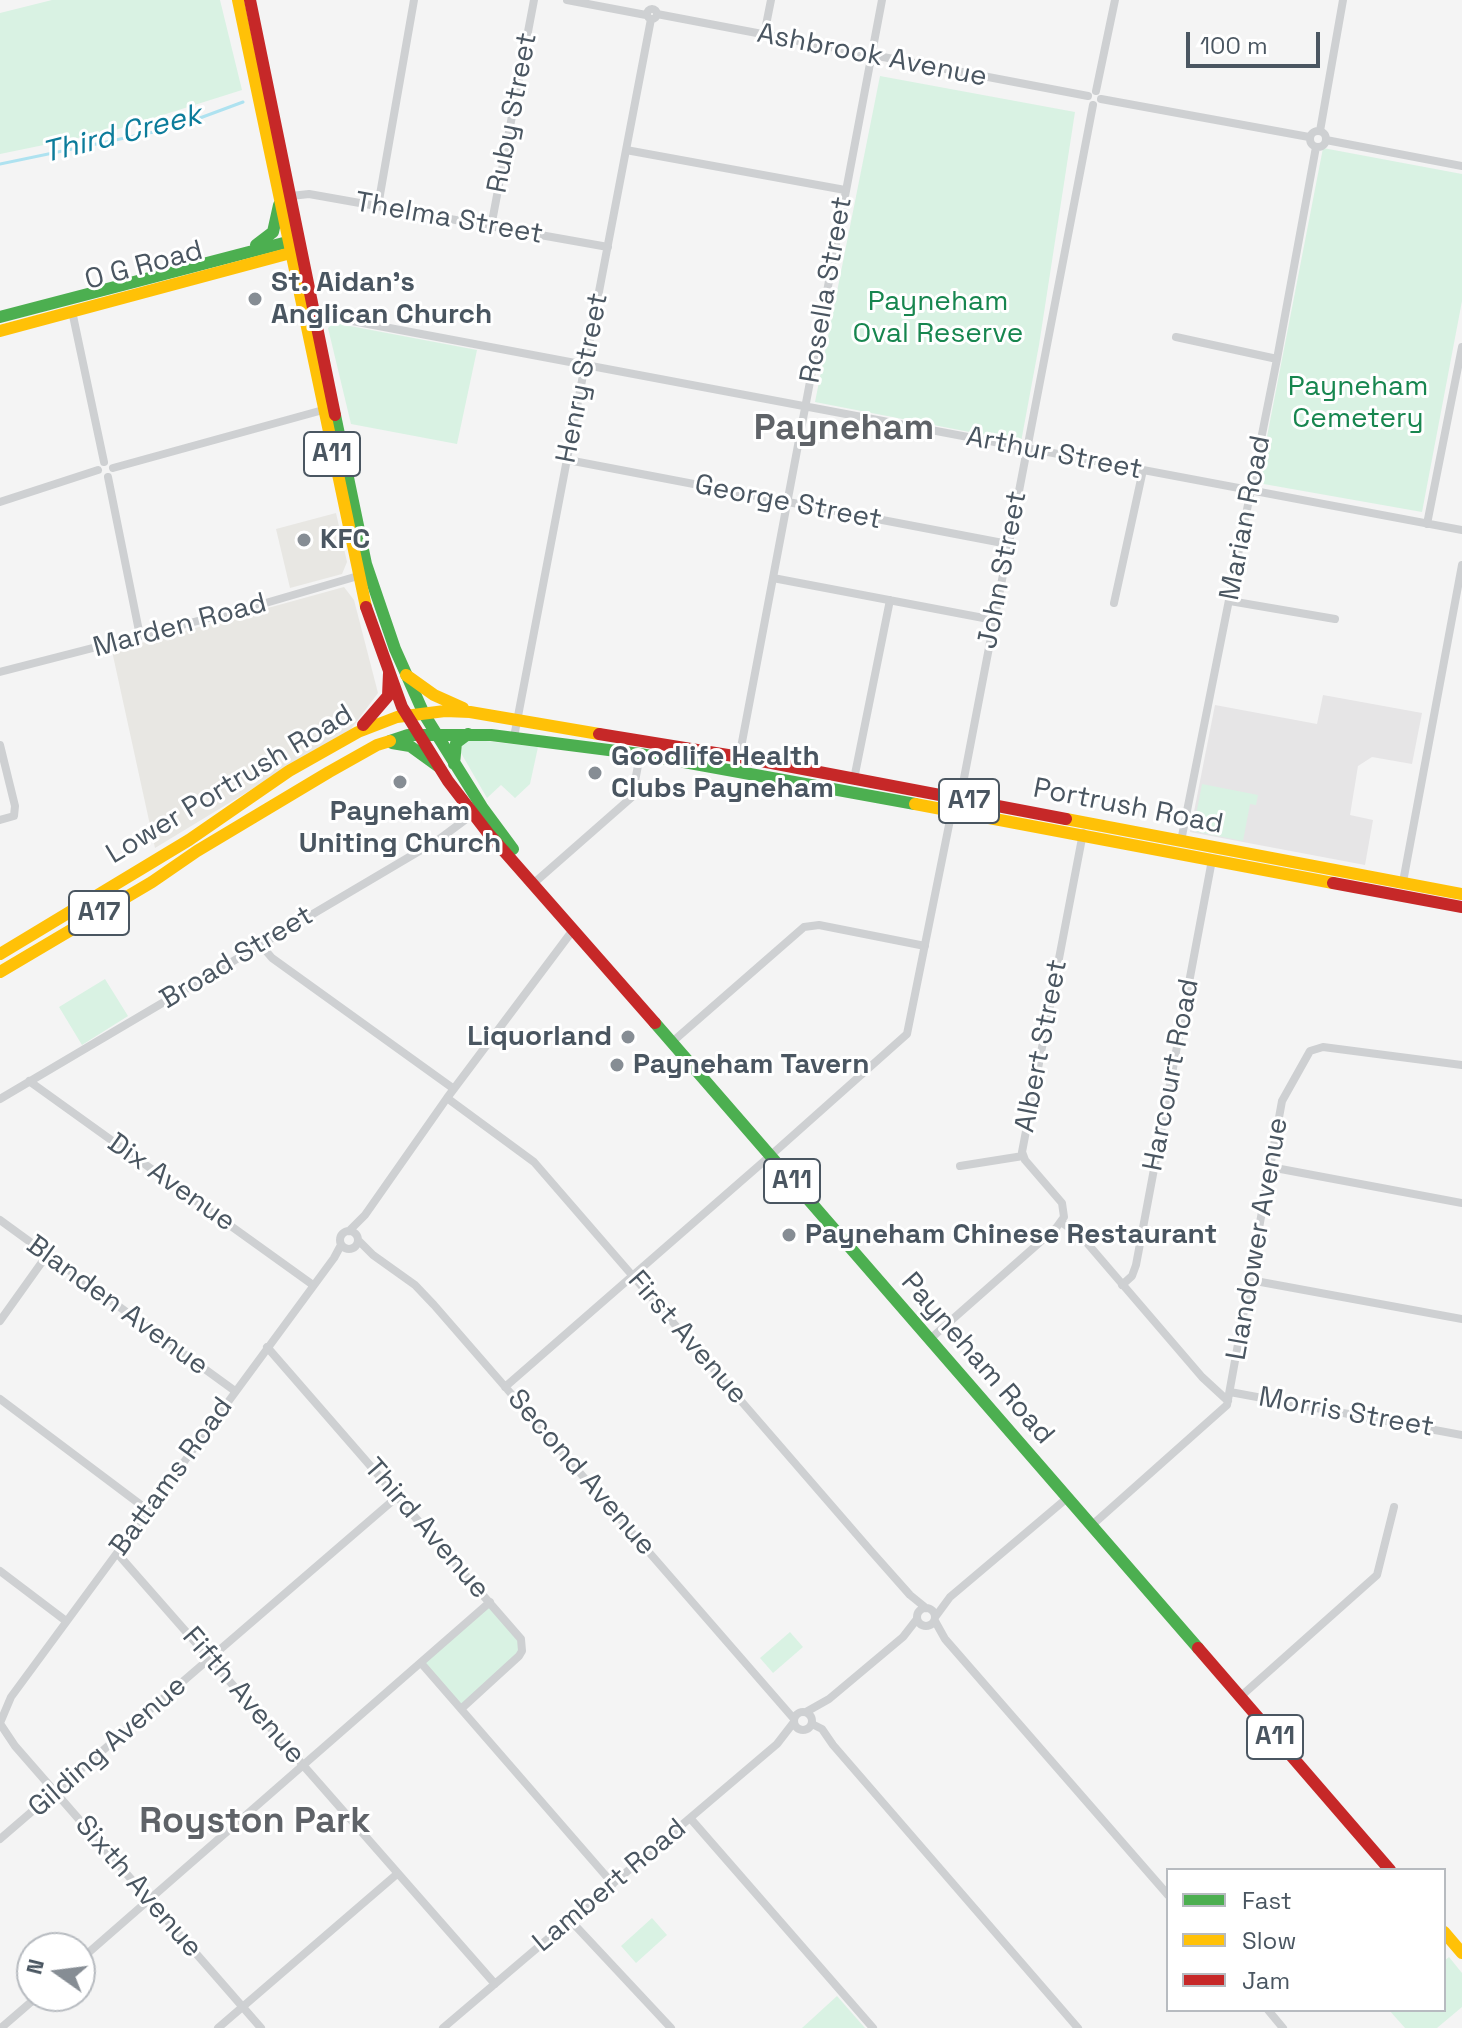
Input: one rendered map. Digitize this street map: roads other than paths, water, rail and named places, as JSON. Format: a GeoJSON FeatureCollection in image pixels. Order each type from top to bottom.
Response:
{"type":"FeatureCollection","features":[{"type":"Feature","properties":{"kind":"main road","name":"Payneham Road"},"geometry":{"type":"LineString","coordinates":[[238,0],[286,199]]}},
{"type":"Feature","properties":{"kind":"main road","name":"Payneham Road"},"geometry":{"type":"LineString","coordinates":[[250,0],[323,410],[358,576],[364,602],[407,716],[473,814],[515,864],[1388,1868]]}},
{"type":"Feature","properties":{"kind":"main road"},"geometry":{"type":"LineString","coordinates":[[247,251],[273,232],[286,199]]}},
{"type":"Feature","properties":{"kind":"main road","name":"Payneham Road"},"geometry":{"type":"LineString","coordinates":[[295,246],[317,322],[366,564],[385,622],[424,714],[532,880]]}},
{"type":"Feature","properties":{"kind":"main road","name":"O G Road"},"geometry":{"type":"LineString","coordinates":[[0,331],[71,305],[247,251],[295,246]]}},
{"type":"Feature","properties":{"kind":"main road","name":"O G Road"},"geometry":{"type":"LineString","coordinates":[[0,317],[71,305],[295,246]]}},
{"type":"Feature","properties":{"kind":"main road"},"geometry":{"type":"LineString","coordinates":[[347,739],[386,700],[390,689],[389,673]]}},
{"type":"Feature","properties":{"kind":"main road"},"geometry":{"type":"LineString","coordinates":[[406,675],[434,695],[470,712]]}},
{"type":"Feature","properties":{"kind":"main road","name":"Portrush Road"},"geometry":{"type":"LineString","coordinates":[[407,716],[470,712],[1084,829],[1212,860],[1402,890],[1462,894]]}},
{"type":"Feature","properties":{"kind":"main road","name":"Lower Portrush Road"},"geometry":{"type":"LineString","coordinates":[[0,954],[167,853],[289,771],[384,721],[407,716]]}},
{"type":"Feature","properties":{"kind":"main road","name":"Portrush Road"},"geometry":{"type":"LineString","coordinates":[[436,734],[514,737],[738,763]]}},
{"type":"Feature","properties":{"kind":"main road","name":"Lower Portrush Road"},"geometry":{"type":"LineString","coordinates":[[0,972],[152,882],[274,803],[385,742],[436,734]]}},
{"type":"Feature","properties":{"kind":"main road"},"geometry":{"type":"LineString","coordinates":[[454,764],[456,743],[468,734]]}},
{"type":"Feature","properties":{"kind":"main road"},"geometry":{"type":"LineString","coordinates":[[385,742],[410,746],[439,767]]}},
{"type":"Feature","properties":{"kind":"main road","name":"Portrush Road"},"geometry":{"type":"LineString","coordinates":[[1084,829],[1181,841],[1402,890],[1462,907]]}},
{"type":"Feature","properties":{"kind":"main road"},"geometry":{"type":"LineString","coordinates":[[152,882],[167,853],[182,855],[197,851]]}},
{"type":"Feature","properties":{"kind":"main road"},"geometry":{"type":"LineString","coordinates":[[1452,1936],[1462,1953]]}},
{"type":"Feature","properties":{"kind":"street"},"geometry":{"type":"LineString","coordinates":[[378,206],[414,0]]}},
{"type":"Feature","properties":{"kind":"street","name":"Ruby Street"},"geometry":{"type":"LineString","coordinates":[[491,227],[534,0]]}},
{"type":"Feature","properties":{"kind":"street","name":"Ashbrook Avenue"},"geometry":{"type":"LineString","coordinates":[[567,0],[653,11],[871,56],[1309,137]]}},
{"type":"Feature","properties":{"kind":"street"},"geometry":{"type":"LineString","coordinates":[[764,35],[771,0]]}},
{"type":"Feature","properties":{"kind":"street","name":"Rosella Street"},"geometry":{"type":"LineString","coordinates":[[738,763],[882,0]]}},
{"type":"Feature","properties":{"kind":"street","name":"John Street"},"geometry":{"type":"LineString","coordinates":[[505,1387],[907,1034],[994,620],[1115,0]]}},
{"type":"Feature","properties":{"kind":"street"},"geometry":{"type":"LineString","coordinates":[[1320,131],[1343,0]]}},
{"type":"Feature","properties":{"kind":"street","name":"Henry Street"},"geometry":{"type":"LineString","coordinates":[[514,737],[653,11]]}},
{"type":"Feature","properties":{"kind":"street"},"geometry":{"type":"LineString","coordinates":[[1320,131],[1326,140],[1321,147],[1316,147],[1309,137],[1312,132],[1320,131]]}},
{"type":"Feature","properties":{"kind":"street"},"geometry":{"type":"LineString","coordinates":[[1326,140],[1462,166]]}},
{"type":"Feature","properties":{"kind":"street","name":"Marian Road"},"geometry":{"type":"LineString","coordinates":[[1181,841],[1316,147]]}},
{"type":"Feature","properties":{"kind":"street"},"geometry":{"type":"LineString","coordinates":[[626,150],[845,190]]}},
{"type":"Feature","properties":{"kind":"street","name":"Thelma Street"},"geometry":{"type":"LineString","coordinates":[[286,199],[309,194],[608,247]]}},
{"type":"Feature","properties":{"kind":"street"},"geometry":{"type":"LineString","coordinates":[[71,305],[104,462]]}},
{"type":"Feature","properties":{"kind":"street","name":"Arthur Street"},"geometry":{"type":"LineString","coordinates":[[317,322],[331,317],[1462,530]]}},
{"type":"Feature","properties":{"kind":"street"},"geometry":{"type":"LineString","coordinates":[[1176,337],[1277,359]]}},
{"type":"Feature","properties":{"kind":"street"},"geometry":{"type":"LineString","coordinates":[[1427,524],[1462,347]]}},
{"type":"Feature","properties":{"kind":"street"},"geometry":{"type":"LineString","coordinates":[[140,636],[108,477],[113,468],[323,410]]}},
{"type":"Feature","properties":{"kind":"street","name":"George Street"},"geometry":{"type":"LineString","coordinates":[[568,460],[1008,544]]}},
{"type":"Feature","properties":{"kind":"street"},"geometry":{"type":"LineString","coordinates":[[98,470],[104,462],[110,463],[113,468]]}},
{"type":"Feature","properties":{"kind":"street"},"geometry":{"type":"LineString","coordinates":[[98,470],[108,477]]}},
{"type":"Feature","properties":{"kind":"street"},"geometry":{"type":"LineString","coordinates":[[0,502],[98,470]]}},
{"type":"Feature","properties":{"kind":"street"},"geometry":{"type":"LineString","coordinates":[[1114,603],[1143,470]]}},
{"type":"Feature","properties":{"kind":"street"},"geometry":{"type":"LineString","coordinates":[[1402,890],[1462,565]]}},
{"type":"Feature","properties":{"kind":"street","name":"Marden Road"},"geometry":{"type":"LineString","coordinates":[[0,672],[358,576]]}},
{"type":"Feature","properties":{"kind":"street"},"geometry":{"type":"LineString","coordinates":[[773,578],[994,620]]}},
{"type":"Feature","properties":{"kind":"street"},"geometry":{"type":"LineString","coordinates":[[852,786],[890,600]]}},
{"type":"Feature","properties":{"kind":"street"},"geometry":{"type":"LineString","coordinates":[[1230,601],[1335,619]]}},
{"type":"Feature","properties":{"kind":"street"},"geometry":{"type":"LineString","coordinates":[[0,745],[15,806],[14,816],[0,820]]}},
{"type":"Feature","properties":{"kind":"street"},"geometry":{"type":"LineString","coordinates":[[532,880],[632,797],[640,754]]}},
{"type":"Feature","properties":{"kind":"street","name":"Broad Street"},"geometry":{"type":"LineString","coordinates":[[0,1099],[438,840],[473,814]]}},
{"type":"Feature","properties":{"kind":"street","name":"Albert Street"},"geometry":{"type":"LineString","coordinates":[[1061,1222],[1065,1212],[1062,1203],[1023,1156],[1084,829]]}},
{"type":"Feature","properties":{"kind":"street","name":"Harcourt Road"},"geometry":{"type":"LineString","coordinates":[[1122,1285],[1132,1276],[1136,1265],[1212,860]]}},
{"type":"Feature","properties":{"kind":"street"},"geometry":{"type":"LineString","coordinates":[[671,1043],[804,927],[819,925],[925,946]]}},
{"type":"Feature","properties":{"kind":"street"},"geometry":{"type":"LineString","coordinates":[[365,1215],[352,1244],[342,1234],[365,1215],[447,1098],[573,930]]}},
{"type":"Feature","properties":{"kind":"street"},"geometry":{"type":"LineString","coordinates":[[260,944],[272,958],[454,1089]]}},
{"type":"Feature","properties":{"kind":"street","name":"Llandower Avenue"},"geometry":{"type":"LineString","coordinates":[[1229,1396],[1282,1101],[1310,1051],[1323,1047],[1462,1065]]}},
{"type":"Feature","properties":{"kind":"street","name":"Dix Avenue"},"geometry":{"type":"LineString","coordinates":[[29,1081],[313,1285]]}},
{"type":"Feature","properties":{"kind":"street","name":"First Avenue"},"geometry":{"type":"LineString","coordinates":[[447,1098],[529,1157],[923,1612]]}},
{"type":"Feature","properties":{"kind":"street"},"geometry":{"type":"LineString","coordinates":[[960,1166],[1023,1156]]}},
{"type":"Feature","properties":{"kind":"street"},"geometry":{"type":"LineString","coordinates":[[1270,1167],[1462,1203]]}},
{"type":"Feature","properties":{"kind":"street","name":"Blanden Avenue"},"geometry":{"type":"LineString","coordinates":[[0,1220],[235,1391]]}},
{"type":"Feature","properties":{"kind":"street"},"geometry":{"type":"LineString","coordinates":[[929,1340],[1061,1222],[1081,1236],[1202,1377],[1229,1396],[1224,1409],[1091,1526]]}},
{"type":"Feature","properties":{"kind":"street","name":"Second Avenue"},"geometry":{"type":"LineString","coordinates":[[349,1231],[352,1244],[415,1285],[780,1702],[798,1717]]}},
{"type":"Feature","properties":{"kind":"street","name":"Battams Road"},"geometry":{"type":"LineString","coordinates":[[0,1725],[11,1697],[66,1621],[313,1285],[334,1258],[352,1244]]}},
{"type":"Feature","properties":{"kind":"street"},"geometry":{"type":"LineString","coordinates":[[0,1321],[47,1255]]}},
{"type":"Feature","properties":{"kind":"street"},"geometry":{"type":"LineString","coordinates":[[1250,1280],[1462,1319]]}},
{"type":"Feature","properties":{"kind":"street","name":"Third Avenue"},"geometry":{"type":"LineString","coordinates":[[267,1347],[521,1639],[522,1651],[461,1709]]}},
{"type":"Feature","properties":{"kind":"street","name":"Morris Street"},"geometry":{"type":"LineString","coordinates":[[1229,1396],[1462,1435]]}},
{"type":"Feature","properties":{"kind":"street"},"geometry":{"type":"LineString","coordinates":[[0,1399],[149,1511]]}},
{"type":"Feature","properties":{"kind":"street","name":"Gilding Avenue"},"geometry":{"type":"LineString","coordinates":[[0,1839],[397,1497]]}},
{"type":"Feature","properties":{"kind":"street","name":"Lambert Road"},"geometry":{"type":"LineString","coordinates":[[903,1637],[923,1612],[950,1597],[1066,1499]]}},
{"type":"Feature","properties":{"kind":"street"},"geometry":{"type":"LineString","coordinates":[[1240,1697],[1377,1575],[1394,1507]]}},
{"type":"Feature","properties":{"kind":"street","name":"Fifth Avenue"},"geometry":{"type":"LineString","coordinates":[[117,1553],[495,1984]]}},
{"type":"Feature","properties":{"kind":"street"},"geometry":{"type":"LineString","coordinates":[[0,1571],[66,1621]]}},
{"type":"Feature","properties":{"kind":"street","name":"Lambert Road"},"geometry":{"type":"LineString","coordinates":[[777,1744],[798,1717],[829,1699],[903,1637],[930,1622],[950,1597]]}},
{"type":"Feature","properties":{"kind":"street"},"geometry":{"type":"LineString","coordinates":[[96,1946],[490,1602]]}},
{"type":"Feature","properties":{"kind":"street"},"geometry":{"type":"LineString","coordinates":[[923,1612],[1166,1893]]}},
{"type":"Feature","properties":{"kind":"street"},"geometry":{"type":"LineString","coordinates":[[923,1612],[930,1622]]}},
{"type":"Feature","properties":{"kind":"street"},"geometry":{"type":"LineString","coordinates":[[421,1663],[613,1884]]}},
{"type":"Feature","properties":{"kind":"street","name":"Battams Road"},"geometry":{"type":"LineString","coordinates":[[0,1706],[11,1697]]}},
{"type":"Feature","properties":{"kind":"street","name":"Lambert Road"},"geometry":{"type":"LineString","coordinates":[[443,2028],[777,1744],[808,1727],[829,1699]]}},
{"type":"Feature","properties":{"kind":"street"},"geometry":{"type":"LineString","coordinates":[[798,1717],[811,1717],[808,1727]]}},
{"type":"Feature","properties":{"kind":"street"},"geometry":{"type":"LineString","coordinates":[[798,1717],[833,1745],[1078,2028]]}},
{"type":"Feature","properties":{"kind":"street","name":"Sixth Avenue"},"geometry":{"type":"LineString","coordinates":[[0,1725],[261,2028]]}},
{"type":"Feature","properties":{"kind":"street","name":"Sixth Avenue"},"geometry":{"type":"LineString","coordinates":[[0,1737],[15,1746]]}},
{"type":"Feature","properties":{"kind":"street"},"geometry":{"type":"LineString","coordinates":[[690,1818],[873,2028]]}},
{"type":"Feature","properties":{"kind":"street"},"geometry":{"type":"LineString","coordinates":[[218,2028],[397,1874]]}},
{"type":"Feature","properties":{"kind":"street"},"geometry":{"type":"LineString","coordinates":[[570,1920],[671,2028]]}},
{"type":"Feature","properties":{"kind":"street"},"geometry":{"type":"LineString","coordinates":[[1,2028],[20,2012]]}},
{"type":"Feature","properties":{"kind":"street"},"geometry":{"type":"LineString","coordinates":[[1270,2012],[1283,2028]]}},
{"type":"Feature","properties":{"kind":"street"},"geometry":{"type":"LineString","coordinates":[[453,2019],[461,2028]]}},
{"type":"Feature","properties":{"kind":"waterway","name":"Third Creek"},"geometry":{"type":"LineString","coordinates":[[0,164],[173,128],[243,102]]}},
{"type":"Feature","properties":{"kind":"place","name":"St. Aidan's Anglican Church"},"geometry":{"type":"Point","coordinates":[255,299]}},
{"type":"Feature","properties":{"kind":"place","name":"KFC"},"geometry":{"type":"Point","coordinates":[304,540]}},
{"type":"Feature","properties":{"kind":"place","name":"Goodlife Health Clubs Payneham"},"geometry":{"type":"Point","coordinates":[595,773]}},
{"type":"Feature","properties":{"kind":"place","name":"Payneham Uniting Church"},"geometry":{"type":"Point","coordinates":[400,782]}},
{"type":"Feature","properties":{"kind":"place","name":"Liquorland"},"geometry":{"type":"Point","coordinates":[628,1037]}},
{"type":"Feature","properties":{"kind":"place","name":"Payneham Tavern"},"geometry":{"type":"Point","coordinates":[617,1065]}},
{"type":"Feature","properties":{"kind":"place","name":"Payneham Chinese Restaurant"},"geometry":{"type":"Point","coordinates":[789,1235]}},
{"type":"Feature","properties":{"kind":"district","name":"Payneham"},"geometry":{"type":"Point","coordinates":[844,429]}},
{"type":"Feature","properties":{"kind":"district","name":"Royston Park"},"geometry":{"type":"Point","coordinates":[255,1822]}},
{"type":"Feature","properties":{"kind":"park label","name":"Payneham Oval Reserve"},"geometry":{"type":"Point","coordinates":[938,318]}},
{"type":"Feature","properties":{"kind":"park label","name":"Payneham Cemetery"},"geometry":{"type":"Point","coordinates":[1358,403]}}]}
